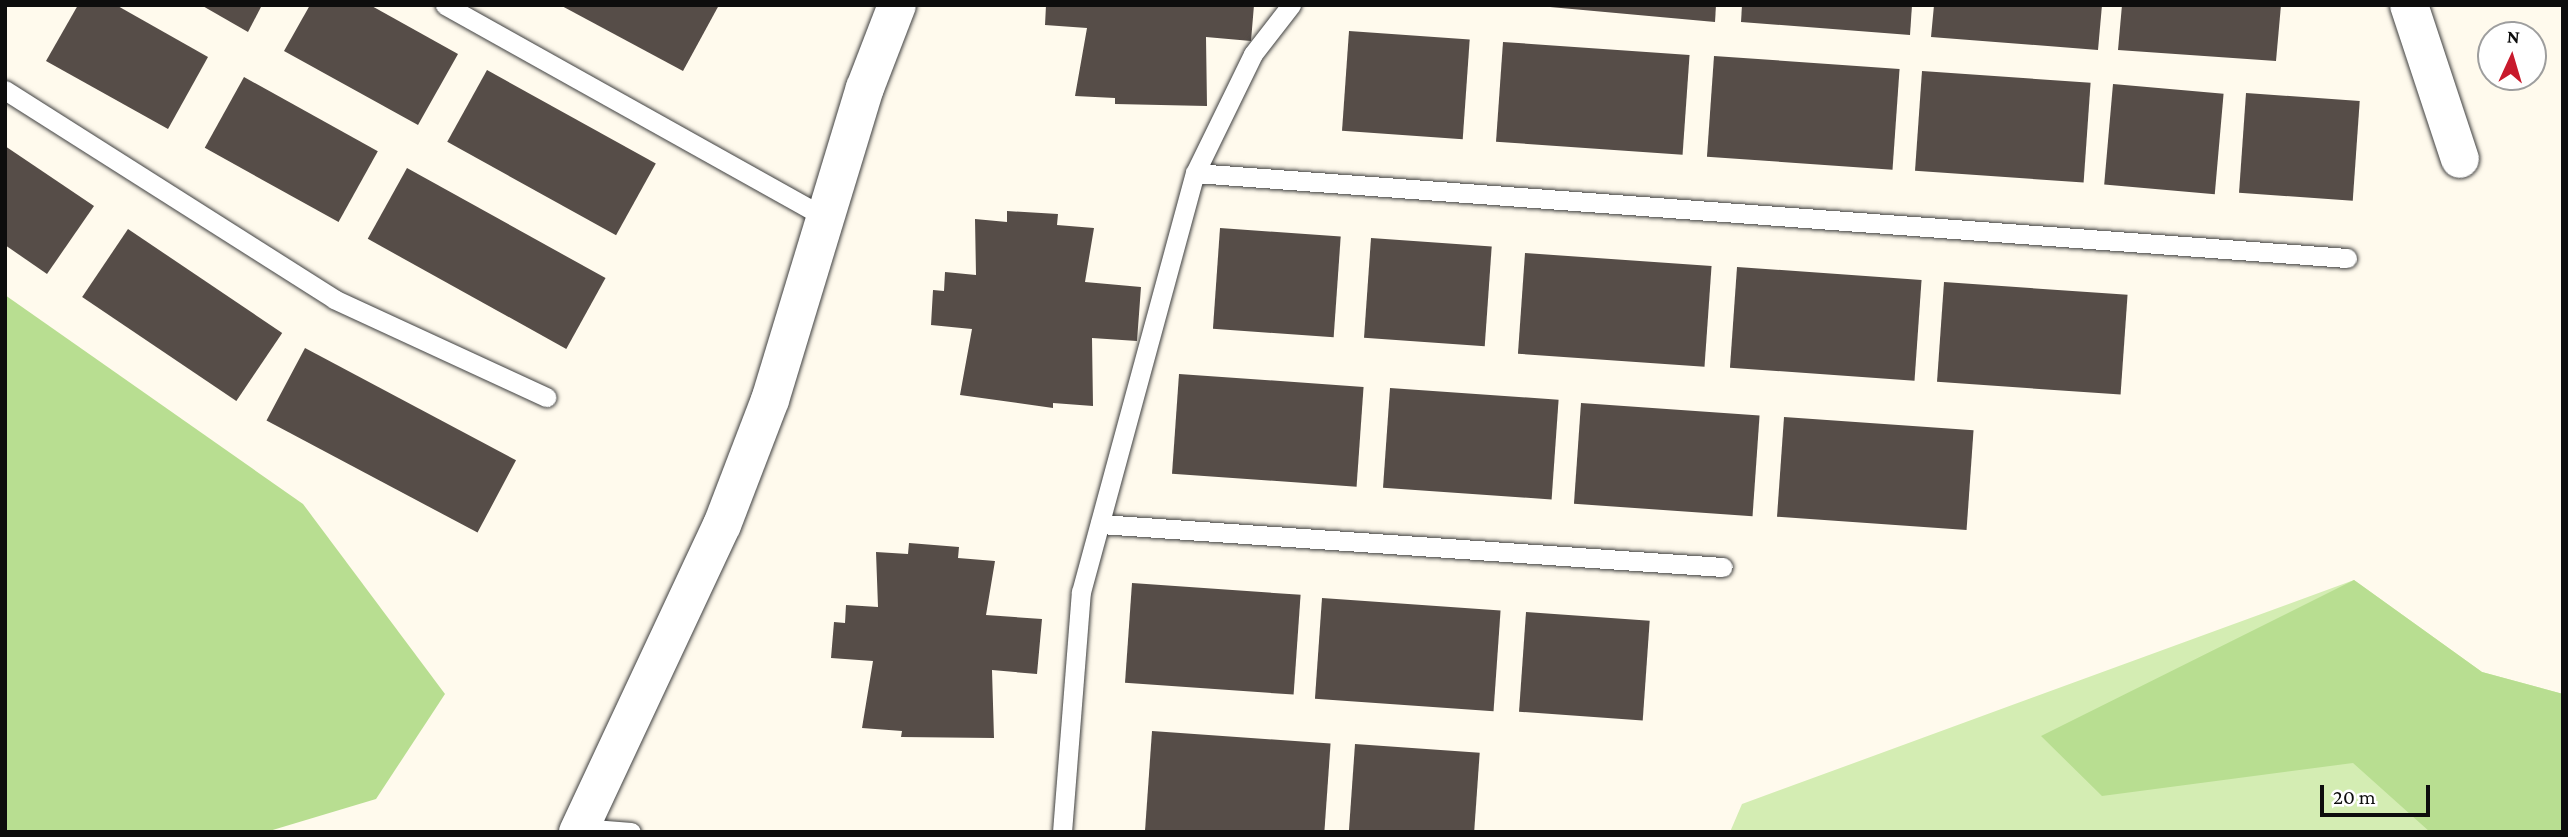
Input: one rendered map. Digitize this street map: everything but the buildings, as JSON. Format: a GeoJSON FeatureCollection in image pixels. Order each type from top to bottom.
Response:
{"type":"FeatureCollection","features":[{"type":"Feature","properties":{"kind":"street"},"geometry":{"type":"LineString","coordinates":[[579,830],[722,525],[830,220],[865,88],[897,5]]}},
{"type":"Feature","properties":{"kind":"street"},"geometry":{"type":"LineString","coordinates":[[2409,5],[2460,159]]}},
{"type":"Feature","properties":{"kind":"lane"},"geometry":{"type":"LineString","coordinates":[[444,5],[830,220]]}},
{"type":"Feature","properties":{"kind":"lane"},"geometry":{"type":"LineString","coordinates":[[1062,832],[1081,592],[1195,173],[1253,54],[1291,5]]}},
{"type":"Feature","properties":{"kind":"lane"},"geometry":{"type":"LineString","coordinates":[[5,90],[334,299],[546,397]]}},
{"type":"Feature","properties":{"kind":"lane"},"geometry":{"type":"LineString","coordinates":[[1195,173],[2347,258]]}},
{"type":"Feature","properties":{"kind":"lane"},"geometry":{"type":"LineString","coordinates":[[1100,524],[1723,567]]}},
{"type":"Feature","properties":{"kind":"lane"},"geometry":{"type":"LineString","coordinates":[[579,830],[631,832]]}},
{"type":"Feature","properties":{"kind":"green space"},"geometry":{"type":"Polygon","coordinates":[[[5,295],[303,504],[445,694],[376,799],[266,832],[5,832],[5,295]]]}},
{"type":"Feature","properties":{"kind":"green space"},"geometry":{"type":"Polygon","coordinates":[[[2354,580],[2482,672],[2563,694],[2563,832],[1730,832],[1742,804],[2354,580]]]}},
{"type":"Feature","properties":{"kind":"green space"},"geometry":{"type":"Polygon","coordinates":[[[2354,580],[2482,672],[2563,694],[2563,832],[2430,832],[2353,763],[2102,796],[2041,736],[2354,580]]]}}]}
